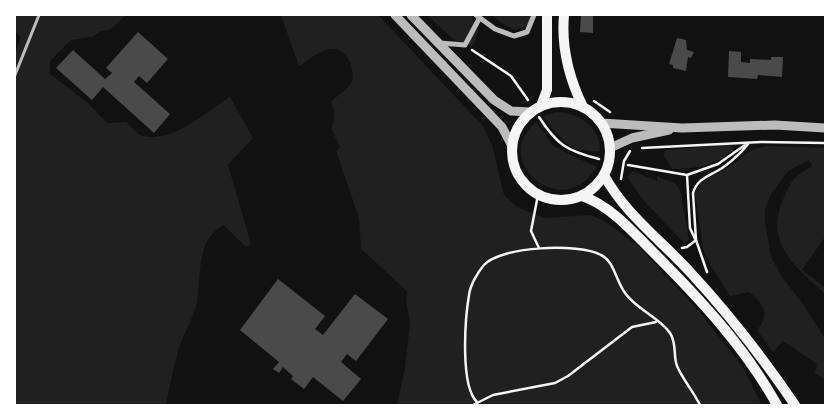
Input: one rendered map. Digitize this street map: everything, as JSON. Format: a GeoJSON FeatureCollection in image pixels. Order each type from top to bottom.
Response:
{"type":"FeatureCollection","features":[{"type":"Feature","properties":{"kind":"main road"},"geometry":{"type":"LineString","coordinates":[[541,106],[568,102],[583,107],[601,122],[607,135],[610,148],[604,175],[595,187],[582,196],[571,200],[556,200],[538,195],[528,188],[518,176],[513,162],[512,146],[518,128],[535,115],[548,90],[547,15]]}},
{"type":"Feature","properties":{"kind":"main road"},"geometry":{"type":"LineString","coordinates":[[564,15],[564,39],[568,68],[571,80],[583,107]]}},
{"type":"Feature","properties":{"kind":"main road"},"geometry":{"type":"LineString","coordinates":[[604,175],[621,201],[689,271],[747,338],[795,405]]}},
{"type":"Feature","properties":{"kind":"main road"},"geometry":{"type":"LineString","coordinates":[[582,196],[600,204],[617,217],[686,286],[734,342],[768,389],[777,405]]}},
{"type":"Feature","properties":{"kind":"street"},"geometry":{"type":"LineString","coordinates":[[395,15],[499,123],[512,146]]}},
{"type":"Feature","properties":{"kind":"street"},"geometry":{"type":"LineString","coordinates":[[412,15],[436,42],[499,104],[518,113],[535,115]]}},
{"type":"Feature","properties":{"kind":"street"},"geometry":{"type":"LineString","coordinates":[[436,42],[466,45],[477,17],[495,29],[514,36],[522,35],[531,26],[534,15]]}},
{"type":"Feature","properties":{"kind":"street"},"geometry":{"type":"LineString","coordinates":[[601,122],[682,128],[775,125],[825,128]]}},
{"type":"Feature","properties":{"kind":"street"},"geometry":{"type":"LineString","coordinates":[[610,148],[632,138],[682,128]]}},
{"type":"Feature","properties":{"kind":"lane"},"geometry":{"type":"LineString","coordinates":[[15,75],[39,15]]}},
{"type":"Feature","properties":{"kind":"path"},"geometry":{"type":"LineString","coordinates":[[466,45],[511,76],[528,100]]}},
{"type":"Feature","properties":{"kind":"path"},"geometry":{"type":"LineString","coordinates":[[592,99],[602,108],[613,113]]}},
{"type":"Feature","properties":{"kind":"path"},"geometry":{"type":"LineString","coordinates":[[535,115],[552,136],[565,148],[598,159]]}},
{"type":"Feature","properties":{"kind":"path"},"geometry":{"type":"LineString","coordinates":[[628,166],[687,175],[718,164],[748,143]]}},
{"type":"Feature","properties":{"kind":"path"},"geometry":{"type":"LineString","coordinates":[[696,240],[693,193],[695,186],[703,177],[726,165],[748,143]]}},
{"type":"Feature","properties":{"kind":"path"},"geometry":{"type":"LineString","coordinates":[[622,182],[621,173],[624,161],[634,148],[748,143],[825,143]]}},
{"type":"Feature","properties":{"kind":"path"},"geometry":{"type":"LineString","coordinates":[[687,175],[690,228],[696,240]]}},
{"type":"Feature","properties":{"kind":"path"},"geometry":{"type":"LineString","coordinates":[[538,195],[531,231],[539,249]]}},
{"type":"Feature","properties":{"kind":"path"},"geometry":{"type":"LineString","coordinates":[[676,242],[683,248],[696,240]]}},
{"type":"Feature","properties":{"kind":"path"},"geometry":{"type":"LineString","coordinates":[[476,402],[469,393],[465,376],[467,318],[471,286],[484,265],[489,261],[525,250],[576,248],[607,258],[625,293],[670,333],[673,339],[676,364],[700,405]]}},
{"type":"Feature","properties":{"kind":"path"},"geometry":{"type":"LineString","coordinates":[[473,405],[476,402],[493,396],[561,380],[632,327],[657,322]]}},
{"type":"Feature","properties":{"kind":"shaded area"},"geometry":{"type":"Polygon","coordinates":[[[15,15],[126,15],[110,30],[101,31],[92,37],[71,40],[50,61],[50,74],[88,103],[107,123],[126,122],[140,135],[151,137],[163,136],[187,126],[230,97],[253,138],[228,165],[251,244],[246,247],[224,225],[215,231],[209,239],[202,259],[196,308],[179,348],[166,405],[15,405],[15,53],[21,37],[15,31],[15,15]]]}},
{"type":"Feature","properties":{"kind":"shaded area"},"geometry":{"type":"Polygon","coordinates":[[[281,15],[378,15],[483,126],[492,145],[504,195],[517,207],[545,218],[590,215],[604,221],[638,246],[698,310],[742,366],[762,405],[397,405],[405,368],[410,323],[406,299],[407,291],[361,249],[359,218],[336,151],[340,147],[331,128],[334,115],[331,102],[349,86],[353,76],[352,70],[348,58],[339,50],[334,49],[325,50],[299,66],[281,15]]]}},
{"type":"Feature","properties":{"kind":"shaded area"},"geometry":{"type":"Polygon","coordinates":[[[427,15],[471,15],[478,31],[474,45],[454,40],[427,15]]]}},
{"type":"Feature","properties":{"kind":"shaded area"},"geometry":{"type":"Polygon","coordinates":[[[492,15],[531,15],[529,24],[515,30],[501,23],[492,15]]]}},
{"type":"Feature","properties":{"kind":"shaded area"},"geometry":{"type":"Polygon","coordinates":[[[556,112],[573,115],[587,122],[596,134],[600,151],[580,150],[560,138],[543,116],[556,112]]]}},
{"type":"Feature","properties":{"kind":"shaded area"},"geometry":{"type":"Polygon","coordinates":[[[536,122],[553,146],[596,167],[583,183],[568,189],[552,188],[537,181],[526,169],[521,154],[524,138],[536,122]]]}},
{"type":"Feature","properties":{"kind":"shaded area"},"geometry":{"type":"Polygon","coordinates":[[[728,145],[734,147],[722,158],[697,167],[672,169],[664,156],[665,150],[728,145]]]}},
{"type":"Feature","properties":{"kind":"shaded area"},"geometry":{"type":"Polygon","coordinates":[[[767,146],[825,148],[825,237],[802,270],[825,287],[825,294],[794,264],[780,242],[777,229],[778,216],[786,193],[791,183],[812,166],[809,160],[788,171],[771,194],[765,210],[765,222],[771,257],[782,277],[803,304],[825,339],[825,380],[815,373],[817,364],[783,341],[773,352],[757,330],[764,319],[764,309],[758,300],[749,292],[730,296],[703,249],[695,193],[701,183],[712,175],[726,169],[754,149],[767,146]]]}},
{"type":"Feature","properties":{"kind":"shaded area"},"geometry":{"type":"Polygon","coordinates":[[[633,171],[657,181],[657,176],[676,184],[681,193],[689,240],[686,243],[645,202],[627,177],[633,171]]]}},
{"type":"Feature","properties":{"kind":"building"},"geometry":{"type":"Polygon","coordinates":[[[581,15],[593,15],[593,33],[580,32],[581,15]]]}},
{"type":"Feature","properties":{"kind":"building"},"geometry":{"type":"Polygon","coordinates":[[[138,32],[168,59],[147,83],[139,76],[134,82],[170,114],[154,133],[103,87],[92,100],[56,68],[73,50],[105,79],[112,73],[106,68],[138,32]]]}},
{"type":"Feature","properties":{"kind":"building"},"geometry":{"type":"Polygon","coordinates":[[[677,38],[686,40],[687,50],[694,52],[691,58],[688,57],[686,71],[673,68],[673,65],[669,64],[677,38]]]}},
{"type":"Feature","properties":{"kind":"building"},"geometry":{"type":"Polygon","coordinates":[[[729,51],[741,52],[741,62],[750,63],[750,59],[771,60],[771,57],[783,57],[782,77],[758,75],[757,79],[728,77],[729,51]]]}},
{"type":"Feature","properties":{"kind":"building"},"geometry":{"type":"Polygon","coordinates":[[[278,279],[325,316],[315,329],[323,335],[355,294],[388,319],[356,361],[347,354],[341,362],[361,379],[343,401],[313,377],[304,389],[291,379],[293,376],[283,367],[279,373],[273,369],[279,362],[240,330],[278,279]]]}}]}
